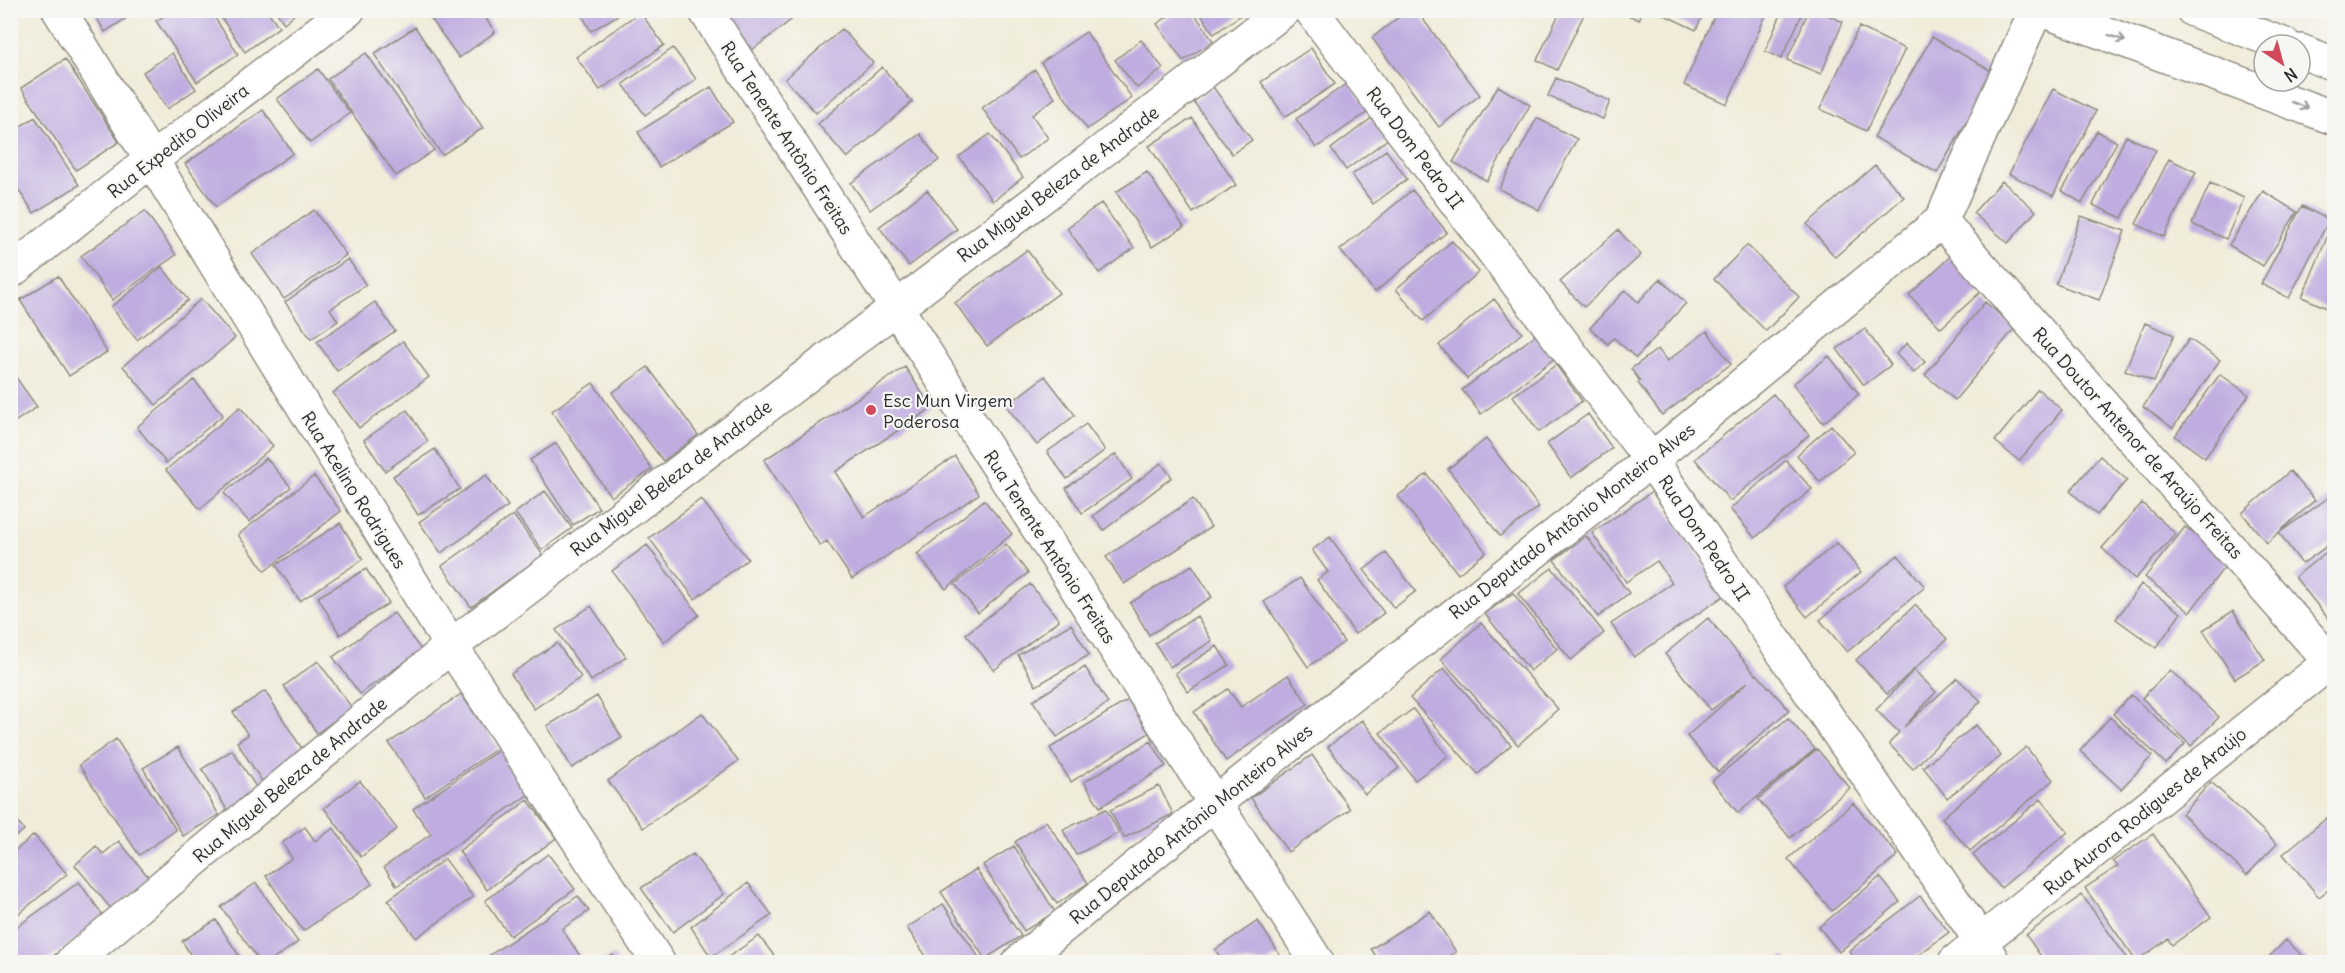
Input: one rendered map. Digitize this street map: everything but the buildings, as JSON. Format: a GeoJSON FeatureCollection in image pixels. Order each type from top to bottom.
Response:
{"type":"FeatureCollection","features":[{"type":"Feature","properties":{"kind":"street","name":"Rua Acelino Rodrigues"},"geometry":{"type":"LineString","coordinates":[[59,10],[451,646],[658,963]]}},
{"type":"Feature","properties":{"kind":"street","name":"Rua Expedito Oliveira"},"geometry":{"type":"LineString","coordinates":[[10,272],[150,161],[348,10]]}},
{"type":"Feature","properties":{"kind":"street","name":"Rua Tenente Antônio Freitas"},"geometry":{"type":"LineString","coordinates":[[705,10],[1317,963]]}},
{"type":"Feature","properties":{"kind":"street","name":"Rua Miguel Beleza de Andrade"},"geometry":{"type":"LineString","coordinates":[[72,963],[451,646],[1284,10]]}},
{"type":"Feature","properties":{"kind":"street","name":"Rua Dom Pedro II"},"geometry":{"type":"LineString","coordinates":[[1311,10],[1651,460],[1987,952]]}},
{"type":"Feature","properties":{"kind":"street","name":"Rua Deputado Antônio Monteiro Alves"},"geometry":{"type":"LineString","coordinates":[[1020,963],[1214,804],[1651,460],[1941,221],[2036,10]]}},
{"type":"Feature","properties":{"kind":"street"},"geometry":{"type":"LineString","coordinates":[[2042,10],[2334,118]]}},
{"type":"Feature","properties":{"kind":"street"},"geometry":{"type":"LineString","coordinates":[[2193,10],[2253,33]]}},
{"type":"Feature","properties":{"kind":"street"},"geometry":{"type":"LineString","coordinates":[[2312,55],[2334,63]]}},
{"type":"Feature","properties":{"kind":"street","name":"Rua Doutor Antenor de Araújo Freitas"},"geometry":{"type":"LineString","coordinates":[[1941,221],[2333,662]]}},
{"type":"Feature","properties":{"kind":"street","name":"Rua Aurora Rodigues de Araújo"},"geometry":{"type":"LineString","coordinates":[[1955,963],[1987,952],[2333,662]]}},
{"type":"Feature","properties":{"kind":"place","name":"Esc Mun Virgem Poderosa"},"geometry":{"type":"Point","coordinates":[871,410]}}]}
